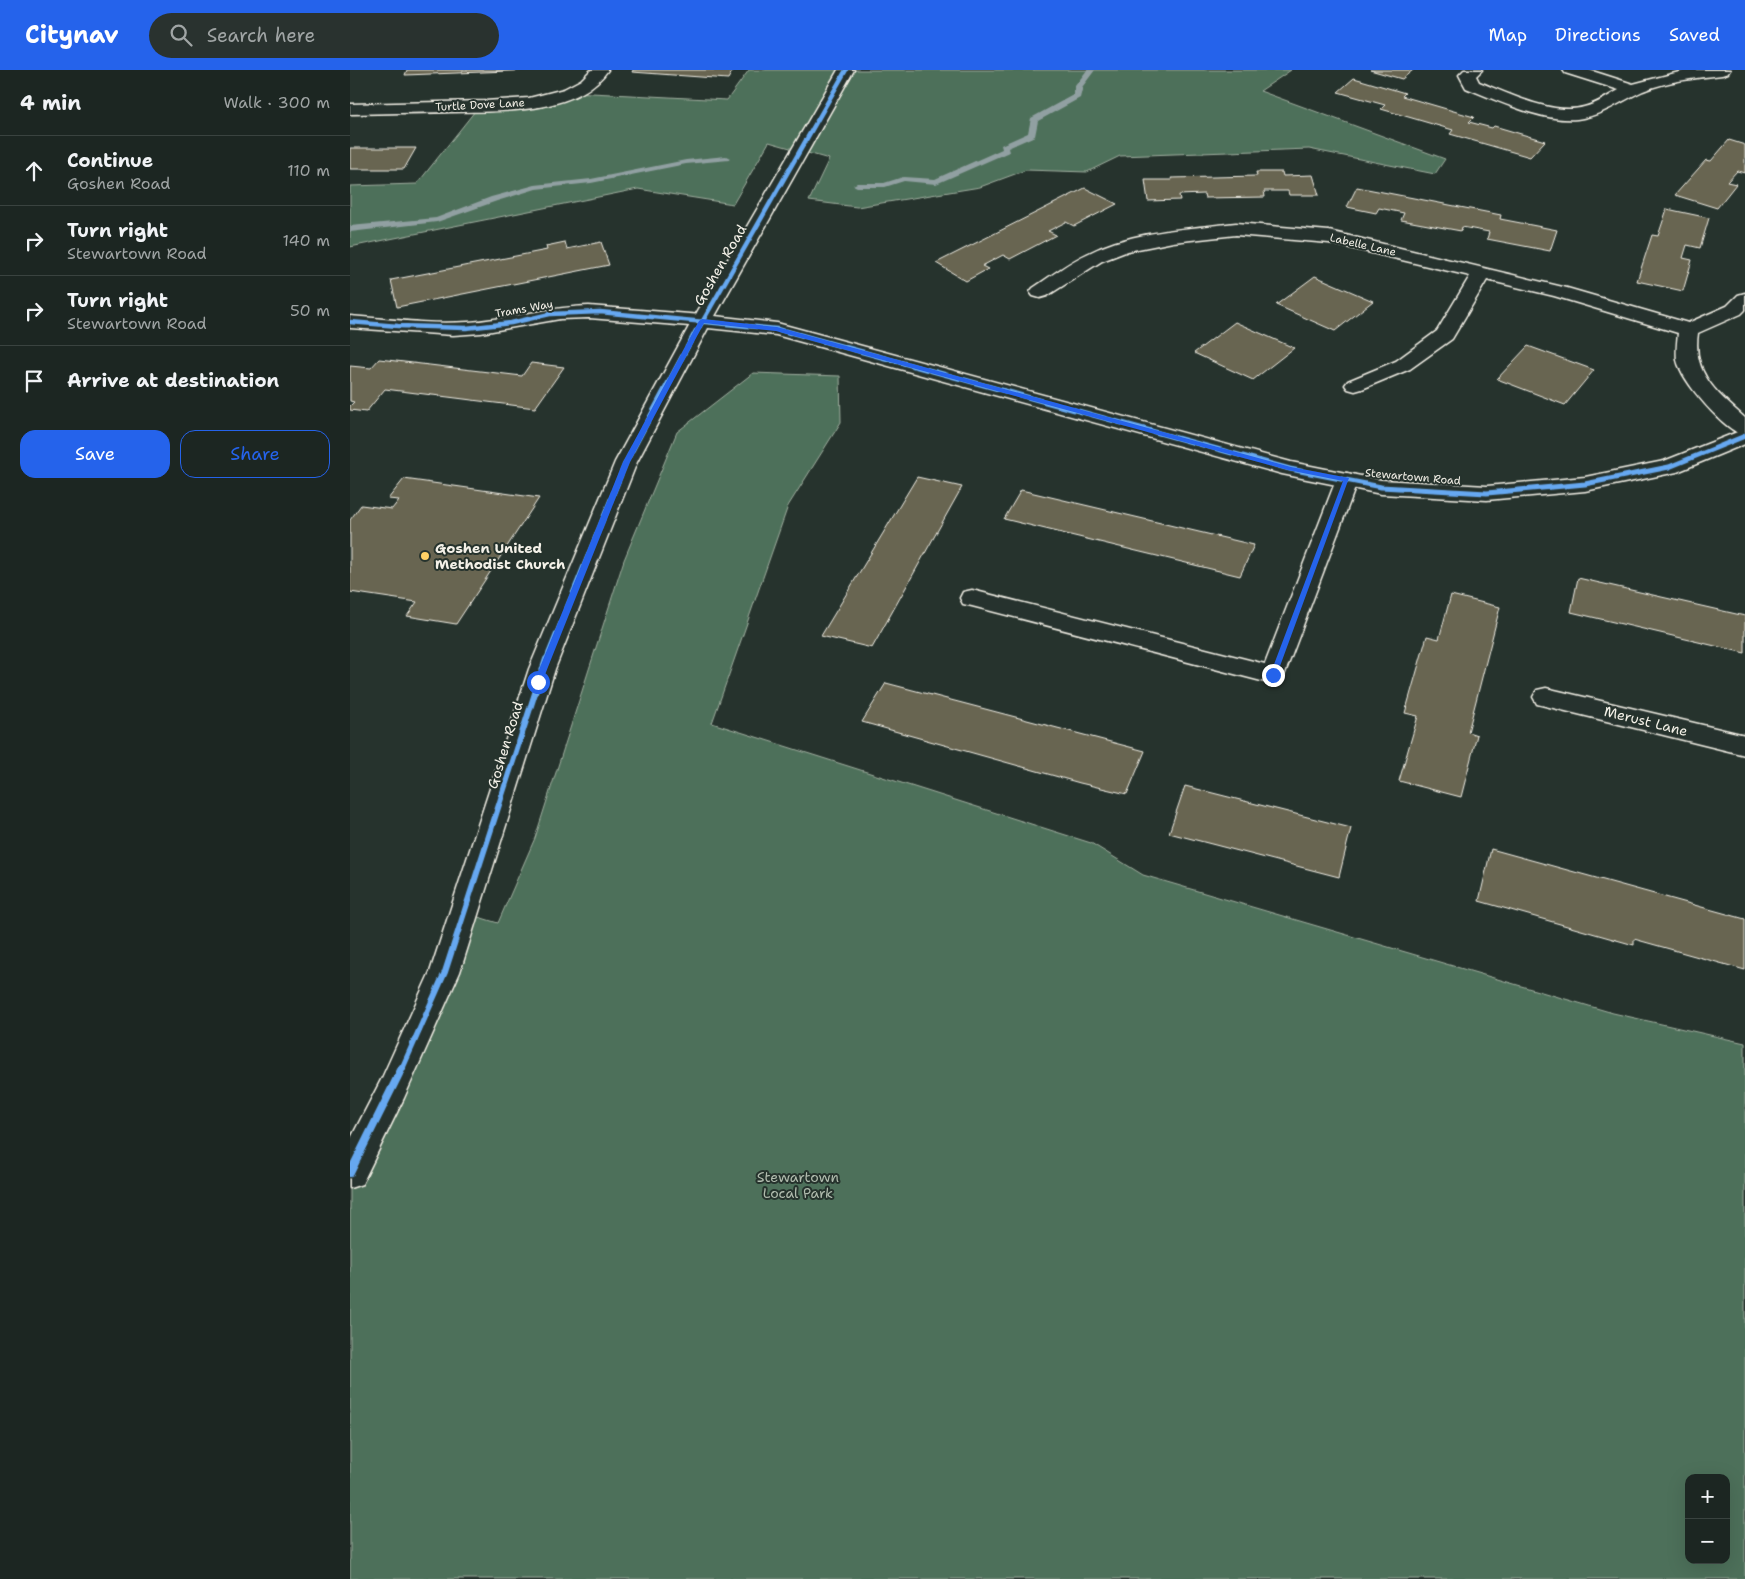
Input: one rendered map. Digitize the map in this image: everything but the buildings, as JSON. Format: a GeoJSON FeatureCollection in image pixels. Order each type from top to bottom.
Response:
{"type":"FeatureCollection","features":[{"type":"Feature","properties":{"kind":"street","name":"Turtle Dove Lane"},"geometry":{"type":"LineString","coordinates":[[350,109],[518,105],[572,92],[592,81],[600,70]]}},
{"type":"Feature","properties":{"kind":"street","name":"Goshen Road"},"geometry":{"type":"LineString","coordinates":[[350,1173],[393,1088],[445,972],[542,669],[623,471],[702,321],[846,70]]}},
{"type":"Feature","properties":{"kind":"street"},"geometry":{"type":"LineString","coordinates":[[1474,70],[1466,75],[1472,85],[1559,113],[1576,114],[1593,111],[1634,90],[1679,75],[1722,70]]}},
{"type":"Feature","properties":{"kind":"street"},"geometry":{"type":"LineString","coordinates":[[1571,70],[1634,90]]}},
{"type":"Feature","properties":{"kind":"street","name":"Labelle Lane"},"geometry":{"type":"LineString","coordinates":[[1040,292],[1094,257],[1123,246],[1173,236],[1236,229],[1330,237],[1560,292],[1689,330]]}},
{"type":"Feature","properties":{"kind":"street"},"geometry":{"type":"LineString","coordinates":[[1355,385],[1403,365],[1445,335],[1482,272]]}},
{"type":"Feature","properties":{"kind":"street"},"geometry":{"type":"LineString","coordinates":[[1745,299],[1734,310],[1689,330],[1685,344],[1690,367],[1702,389],[1745,429]]}},
{"type":"Feature","properties":{"kind":"street","name":"Trams Way"},"geometry":{"type":"LineString","coordinates":[[350,322],[398,326],[466,328],[511,323],[550,314],[575,312],[600,312],[702,321]]}},
{"type":"Feature","properties":{"kind":"street","name":"Stewartown Road"},"geometry":{"type":"LineString","coordinates":[[702,321],[777,329],[1290,469],[1381,486],[1487,493],[1585,484],[1669,467],[1745,436]]}},
{"type":"Feature","properties":{"kind":"street","name":"Stewartown Road"},"geometry":{"type":"LineString","coordinates":[[972,598],[1273,675],[1347,480]]}},
{"type":"Feature","properties":{"kind":"street","name":"Merust Lane"},"geometry":{"type":"LineString","coordinates":[[1546,697],[1745,745]]}},
{"type":"Feature","properties":{"kind":"green space"},"geometry":{"type":"Polygon","coordinates":[[[749,70],[1291,70],[1260,91],[1445,159],[1435,174],[1309,149],[1120,156],[1087,172],[1026,170],[980,187],[857,207],[809,201],[829,159],[769,142],[733,204],[638,189],[350,247],[350,186],[417,184],[479,106],[572,92],[727,100],[749,70]]]}},
{"type":"Feature","properties":{"kind":"green space","name":"Stewartown Local Park"},"geometry":{"type":"Polygon","coordinates":[[[753,373],[840,376],[841,422],[788,506],[712,723],[1091,843],[1143,875],[1613,1013],[1745,1043],[1745,1579],[350,1579],[350,1174],[475,916],[498,923],[535,838],[624,560],[677,432],[753,373]]]}},
{"type":"Feature","properties":{"kind":"waterway"},"geometry":{"type":"LineString","coordinates":[[857,185],[885,185],[903,179],[936,182],[1006,150],[1004,147],[1032,134],[1034,120],[1077,96],[1079,86],[1091,70]]}},
{"type":"Feature","properties":{"kind":"waterway"},"geometry":{"type":"LineString","coordinates":[[350,229],[437,220],[494,199],[535,187],[591,181],[686,162],[726,158]]}},
{"type":"Feature","properties":{"kind":"cycle path"},"geometry":{"type":"LineString","coordinates":[[350,1173],[393,1088],[445,972],[542,669],[626,462],[702,321],[846,70]]}},
{"type":"Feature","properties":{"kind":"cycle path"},"geometry":{"type":"LineString","coordinates":[[350,322],[398,326],[466,328],[511,323],[550,314],[600,312],[777,329],[1290,469],[1381,487],[1487,493],[1585,484],[1669,467],[1745,436]]}},
{"type":"Feature","properties":{"kind":"place","name":"Goshen United Methodist Church"},"geometry":{"type":"Point","coordinates":[425,556]}},
{"type":"Feature","properties":{"kind":"route"},"geometry":{"type":"LineString","coordinates":[[538,682],[626,462],[702,321],[777,329],[1290,469],[1347,480],[1273,675]]}}]}
